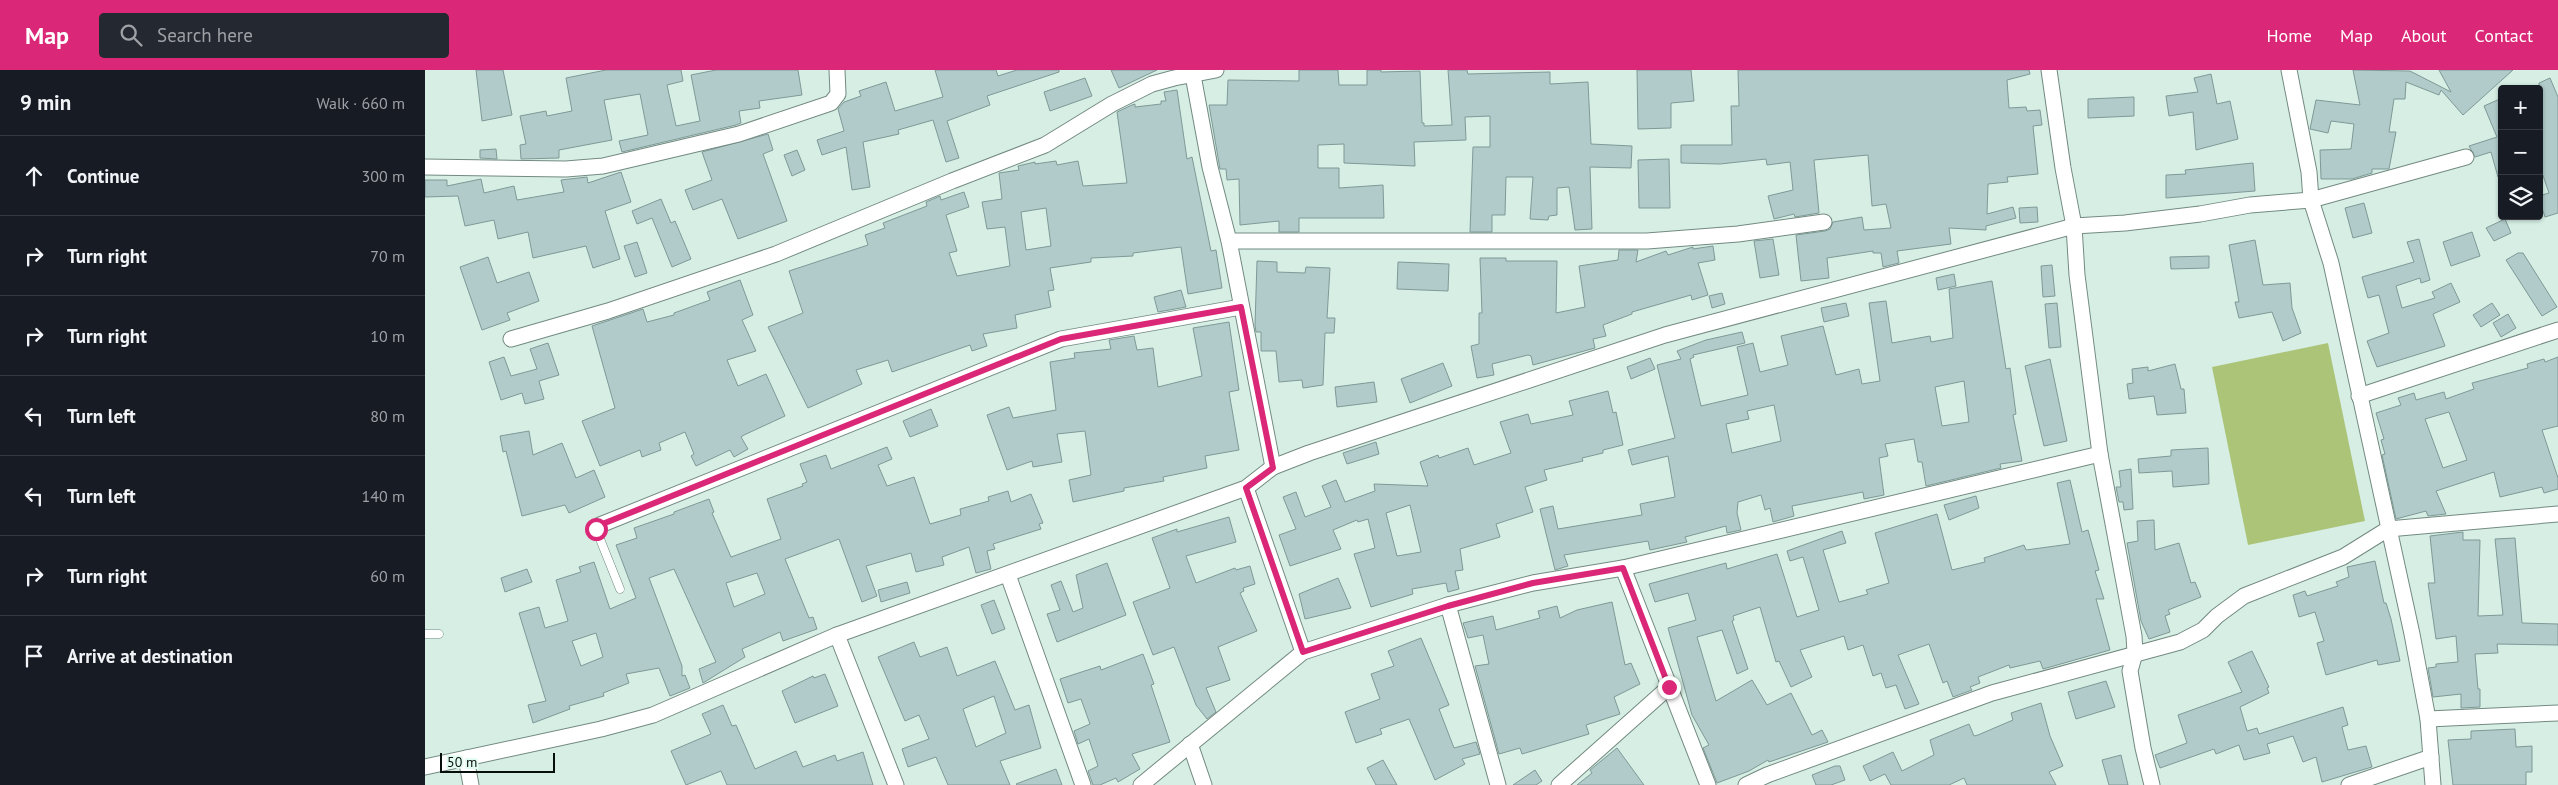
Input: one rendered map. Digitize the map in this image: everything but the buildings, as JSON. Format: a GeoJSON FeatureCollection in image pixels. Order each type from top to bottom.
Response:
{"type":"FeatureCollection","features":[{"type":"Feature","properties":{"kind":"street"},"geometry":{"type":"LineString","coordinates":[[425,167],[566,169],[603,166],[739,134],[831,103],[839,94],[837,70]]}},
{"type":"Feature","properties":{"kind":"street"},"geometry":{"type":"LineString","coordinates":[[511,339],[608,311],[776,254],[1045,145],[1112,104],[1153,84],[1193,72],[1216,70]]}},
{"type":"Feature","properties":{"kind":"street"},"geometry":{"type":"LineString","coordinates":[[2049,70],[2063,168],[2074,226],[2077,275],[2100,454],[2134,636],[2135,654],[2130,671],[2143,748],[2152,785]]}},
{"type":"Feature","properties":{"kind":"street"},"geometry":{"type":"LineString","coordinates":[[2289,70],[2309,172],[2311,200],[2331,263],[2387,529],[2412,634],[2428,720],[2433,785]]}},
{"type":"Feature","properties":{"kind":"street"},"geometry":{"type":"LineString","coordinates":[[1193,72],[1210,167],[1229,241],[1273,468]]}},
{"type":"Feature","properties":{"kind":"street"},"geometry":{"type":"LineString","coordinates":[[425,767],[601,730],[653,715],[837,635],[1246,488],[1273,468],[1309,453],[1665,334],[2074,226],[2143,221],[2250,205],[2311,200],[2466,157]]}},
{"type":"Feature","properties":{"kind":"street"},"geometry":{"type":"LineString","coordinates":[[1229,241],[1647,241],[1738,234],[1824,222]]}},
{"type":"Feature","properties":{"kind":"street"},"geometry":{"type":"LineString","coordinates":[[596,529],[600,525],[1061,339],[1241,307]]}},
{"type":"Feature","properties":{"kind":"street"},"geometry":{"type":"LineString","coordinates":[[2359,396],[2558,330]]}},
{"type":"Feature","properties":{"kind":"street"},"geometry":{"type":"LineString","coordinates":[[1141,785],[1303,652],[1448,606],[1533,583],[1623,568],[2100,454]]}},
{"type":"Feature","properties":{"kind":"street"},"geometry":{"type":"LineString","coordinates":[[1246,488],[1303,652]]}},
{"type":"Feature","properties":{"kind":"street"},"geometry":{"type":"LineString","coordinates":[[1746,785],[1767,775],[1992,693],[2181,642],[2196,634],[2244,596],[2343,557],[2387,529],[2558,514]]}},
{"type":"Feature","properties":{"kind":"street"},"geometry":{"type":"LineString","coordinates":[[1623,568],[1708,785]]}},
{"type":"Feature","properties":{"kind":"street"},"geometry":{"type":"LineString","coordinates":[[1008,575],[1083,785]]}},
{"type":"Feature","properties":{"kind":"street"},"geometry":{"type":"LineString","coordinates":[[1448,606],[1497,785]]}},
{"type":"Feature","properties":{"kind":"street"},"geometry":{"type":"LineString","coordinates":[[837,635],[896,785]]}},
{"type":"Feature","properties":{"kind":"street"},"geometry":{"type":"LineString","coordinates":[[1559,785],[1669,687]]}},
{"type":"Feature","properties":{"kind":"street"},"geometry":{"type":"LineString","coordinates":[[2428,720],[2558,713]]}},
{"type":"Feature","properties":{"kind":"street"},"geometry":{"type":"LineString","coordinates":[[1190,744],[1204,785]]}},
{"type":"Feature","properties":{"kind":"street"},"geometry":{"type":"LineString","coordinates":[[2349,785],[2431,757]]}},
{"type":"Feature","properties":{"kind":"street"},"geometry":{"type":"LineString","coordinates":[[465,758],[471,785]]}},
{"type":"Feature","properties":{"kind":"lane"},"geometry":{"type":"LineString","coordinates":[[596,529],[620,590]]}},
{"type":"Feature","properties":{"kind":"lane"},"geometry":{"type":"LineString","coordinates":[[425,634],[439,634]]}},
{"type":"Feature","properties":{"kind":"green space"},"geometry":{"type":"Polygon","coordinates":[[[2328,343],[2365,521],[2248,545],[2212,367],[2328,343]]]}},
{"type":"Feature","properties":{"kind":"route"},"geometry":{"type":"LineString","coordinates":[[596,529],[600,525],[1061,339],[1241,307],[1273,468],[1246,488],[1303,652],[1448,606],[1533,583],[1623,568],[1669,687]]}}]}
